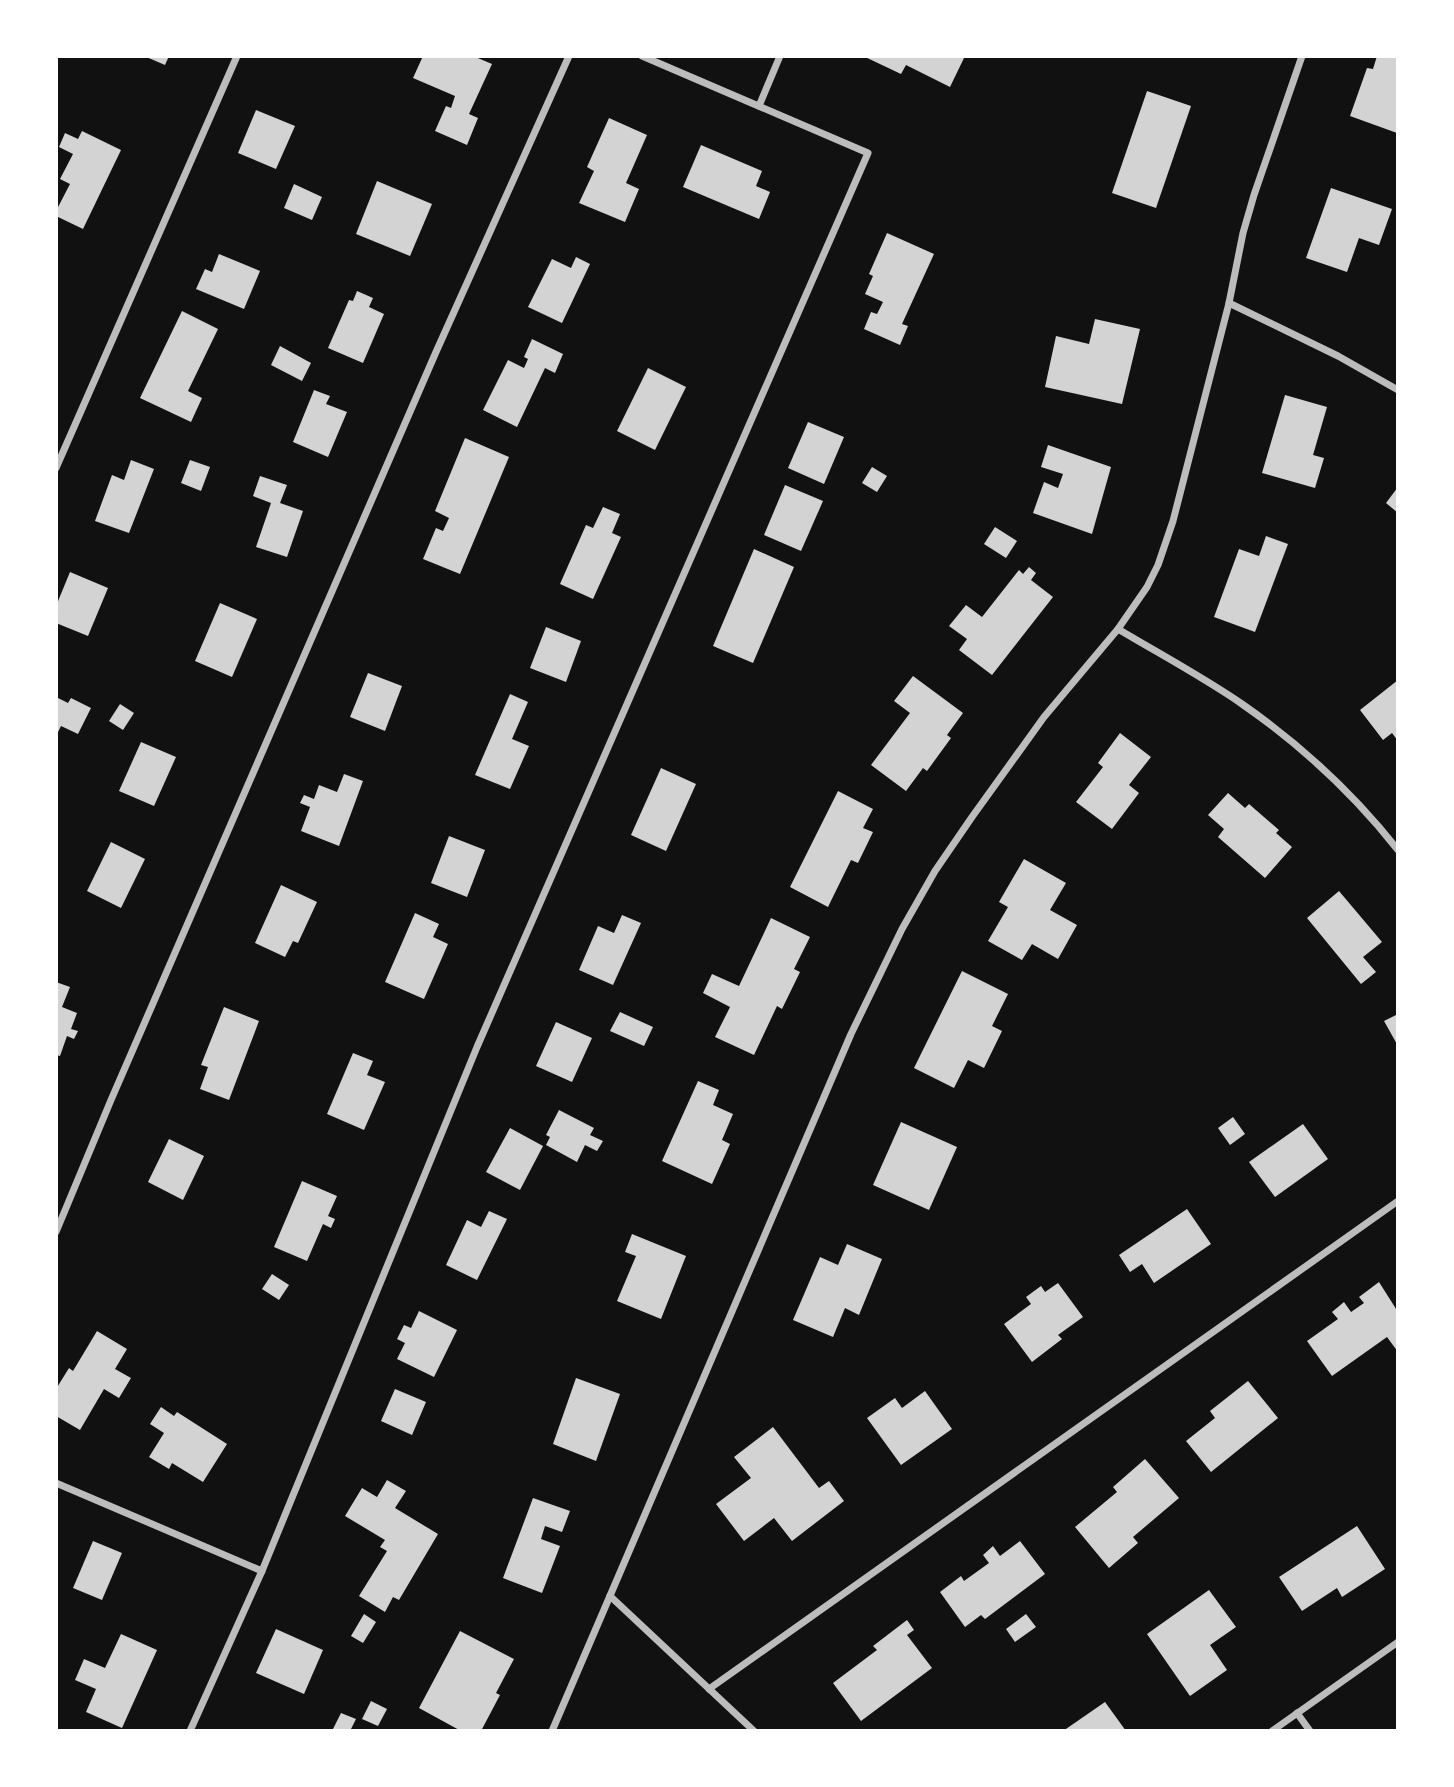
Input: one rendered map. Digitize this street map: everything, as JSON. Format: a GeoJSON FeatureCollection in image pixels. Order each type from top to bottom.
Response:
{"type":"FeatureCollection","features":[{"type":"Feature","properties":{"kind":"street"},"geometry":{"type":"LineString","coordinates":[[56,468],[237,56]]}},
{"type":"Feature","properties":{"kind":"street"},"geometry":{"type":"LineString","coordinates":[[56,1232],[436,352],[569,56]]}},
{"type":"Feature","properties":{"kind":"street"},"geometry":{"type":"LineString","coordinates":[[190,1731],[262,1571],[477,1046],[868,153],[642,56]]}},
{"type":"Feature","properties":{"kind":"street"},"geometry":{"type":"LineString","coordinates":[[759,106],[780,56]]}},
{"type":"Feature","properties":{"kind":"street"},"geometry":{"type":"LineString","coordinates":[[552,1731],[851,1034],[902,929],[935,871],[1007,767],[1118,629],[1147,587],[1158,565],[1167,543],[1254,195],[1302,56]]}},
{"type":"Feature","properties":{"kind":"street"},"geometry":{"type":"LineString","coordinates":[[1228,303],[1338,356],[1398,390]]}},
{"type":"Feature","properties":{"kind":"street"},"geometry":{"type":"LineString","coordinates":[[1118,629],[1239,702],[1276,729],[1316,761],[1354,798],[1398,850]]}},
{"type":"Feature","properties":{"kind":"street"},"geometry":{"type":"LineString","coordinates":[[709,1689],[1398,1201]]}},
{"type":"Feature","properties":{"kind":"street"},"geometry":{"type":"LineString","coordinates":[[56,1483],[262,1571]]}},
{"type":"Feature","properties":{"kind":"street"},"geometry":{"type":"LineString","coordinates":[[610,1597],[754,1731]]}},
{"type":"Feature","properties":{"kind":"street"},"geometry":{"type":"LineString","coordinates":[[1272,1731],[1398,1642]]}},
{"type":"Feature","properties":{"kind":"street"},"geometry":{"type":"LineString","coordinates":[[1297,1713],[1310,1731]]}},
{"type":"Feature","properties":{"kind":"building"},"geometry":{"type":"Polygon","coordinates":[[[144,56],[169,56],[165,65],[144,56]]]}},
{"type":"Feature","properties":{"kind":"building"},"geometry":{"type":"Polygon","coordinates":[[[423,56],[473,56],[492,64],[469,114],[478,118],[467,145],[435,131],[446,106],[451,108],[455,96],[413,78],[423,56]]]}},
{"type":"Feature","properties":{"kind":"building"},"geometry":{"type":"Polygon","coordinates":[[[863,56],[964,58],[950,87],[906,65],[901,74],[863,56]]]}},
{"type":"Feature","properties":{"kind":"building"},"geometry":{"type":"Polygon","coordinates":[[[1377,56],[1398,56],[1397,133],[1350,116],[1367,68],[1373,69],[1377,56]]]}},
{"type":"Feature","properties":{"kind":"building"},"geometry":{"type":"Polygon","coordinates":[[[1147,91],[1191,106],[1156,208],[1112,193],[1147,91]]]}},
{"type":"Feature","properties":{"kind":"building"},"geometry":{"type":"Polygon","coordinates":[[[256,110],[295,126],[276,169],[238,153],[256,110]]]}},
{"type":"Feature","properties":{"kind":"building"},"geometry":{"type":"Polygon","coordinates":[[[609,118],[647,135],[626,183],[639,189],[625,222],[579,203],[594,171],[587,167],[609,118]]]}},
{"type":"Feature","properties":{"kind":"building"},"geometry":{"type":"Polygon","coordinates":[[[82,131],[121,150],[83,229],[56,216],[70,184],[60,179],[73,154],[59,147],[65,133],[78,139],[82,131]]]}},
{"type":"Feature","properties":{"kind":"building"},"geometry":{"type":"Polygon","coordinates":[[[701,145],[762,171],[756,186],[770,192],[759,219],[683,187],[701,145]]]}},
{"type":"Feature","properties":{"kind":"building"},"geometry":{"type":"Polygon","coordinates":[[[377,181],[432,204],[410,256],[356,234],[377,181]]]}},
{"type":"Feature","properties":{"kind":"building"},"geometry":{"type":"Polygon","coordinates":[[[294,184],[322,197],[312,220],[284,208],[294,184]]]}},
{"type":"Feature","properties":{"kind":"building"},"geometry":{"type":"Polygon","coordinates":[[[1331,188],[1392,209],[1379,245],[1359,238],[1347,272],[1306,258],[1331,188]]]}},
{"type":"Feature","properties":{"kind":"building"},"geometry":{"type":"Polygon","coordinates":[[[887,233],[934,254],[902,324],[908,326],[900,345],[864,329],[871,312],[877,314],[883,302],[865,294],[873,276],[869,274],[887,233]]]}},
{"type":"Feature","properties":{"kind":"building"},"geometry":{"type":"Polygon","coordinates":[[[219,254],[260,271],[244,309],[196,289],[205,269],[212,272],[219,254]]]}},
{"type":"Feature","properties":{"kind":"building"},"geometry":{"type":"Polygon","coordinates":[[[576,257],[590,264],[562,323],[528,307],[552,259],[571,268],[576,257]]]}},
{"type":"Feature","properties":{"kind":"building"},"geometry":{"type":"Polygon","coordinates":[[[357,291],[373,298],[369,307],[384,314],[363,363],[328,348],[349,300],[353,301],[357,291]]]}},
{"type":"Feature","properties":{"kind":"building"},"geometry":{"type":"Polygon","coordinates":[[[182,311],[218,329],[188,391],[202,398],[191,422],[140,398],[182,311]]]}},
{"type":"Feature","properties":{"kind":"building"},"geometry":{"type":"Polygon","coordinates":[[[1095,319],[1140,329],[1122,404],[1045,387],[1056,336],[1089,344],[1095,319]]]}},
{"type":"Feature","properties":{"kind":"building"},"geometry":{"type":"Polygon","coordinates":[[[532,339],[563,354],[555,373],[545,368],[517,427],[483,410],[508,360],[524,368],[528,359],[524,357],[532,339]]]}},
{"type":"Feature","properties":{"kind":"building"},"geometry":{"type":"Polygon","coordinates":[[[280,346],[311,363],[302,381],[271,365],[280,346]]]}},
{"type":"Feature","properties":{"kind":"building"},"geometry":{"type":"Polygon","coordinates":[[[648,368],[686,387],[655,450],[617,431],[648,368]]]}},
{"type":"Feature","properties":{"kind":"building"},"geometry":{"type":"Polygon","coordinates":[[[314,390],[330,396],[326,404],[347,412],[328,457],[293,442],[314,390]]]}},
{"type":"Feature","properties":{"kind":"building"},"geometry":{"type":"Polygon","coordinates":[[[1285,395],[1327,407],[1313,455],[1324,458],[1315,488],[1262,473],[1285,395]]]}},
{"type":"Feature","properties":{"kind":"building"},"geometry":{"type":"Polygon","coordinates":[[[808,422],[844,437],[824,484],[788,468],[808,422]]]}},
{"type":"Feature","properties":{"kind":"building"},"geometry":{"type":"Polygon","coordinates":[[[465,438],[509,457],[460,574],[423,559],[436,528],[443,531],[449,518],[435,511],[465,438]]]}},
{"type":"Feature","properties":{"kind":"building"},"geometry":{"type":"Polygon","coordinates":[[[1048,445],[1111,467],[1092,534],[1033,513],[1044,482],[1058,488],[1063,474],[1041,467],[1048,445]]]}},
{"type":"Feature","properties":{"kind":"building"},"geometry":{"type":"Polygon","coordinates":[[[131,460],[154,469],[129,533],[95,521],[112,475],[124,480],[131,460]]]}},
{"type":"Feature","properties":{"kind":"building"},"geometry":{"type":"Polygon","coordinates":[[[190,460],[210,467],[201,491],[181,483],[190,460]]]}},
{"type":"Feature","properties":{"kind":"building"},"geometry":{"type":"Polygon","coordinates":[[[872,467],[887,476],[877,492],[862,483],[872,467]]]}},
{"type":"Feature","properties":{"kind":"building"},"geometry":{"type":"Polygon","coordinates":[[[260,476],[287,485],[280,503],[303,511],[287,557],[256,547],[271,503],[253,496],[260,476]]]}},
{"type":"Feature","properties":{"kind":"building"},"geometry":{"type":"Polygon","coordinates":[[[785,485],[823,501],[801,551],[764,535],[785,485]]]}},
{"type":"Feature","properties":{"kind":"building"},"geometry":{"type":"Polygon","coordinates":[[[1398,487],[1398,513],[1386,503],[1398,487]]]}},
{"type":"Feature","properties":{"kind":"building"},"geometry":{"type":"Polygon","coordinates":[[[603,507],[620,514],[612,533],[621,537],[593,599],[560,584],[586,525],[593,528],[603,507]]]}},
{"type":"Feature","properties":{"kind":"building"},"geometry":{"type":"Polygon","coordinates":[[[995,527],[1017,541],[1006,558],[984,544],[995,527]]]}},
{"type":"Feature","properties":{"kind":"building"},"geometry":{"type":"Polygon","coordinates":[[[1266,536],[1288,544],[1255,632],[1214,617],[1239,549],[1259,556],[1266,536]]]}},
{"type":"Feature","properties":{"kind":"building"},"geometry":{"type":"Polygon","coordinates":[[[754,549],[794,567],[753,663],[713,646],[754,549]]]}},
{"type":"Feature","properties":{"kind":"building"},"geometry":{"type":"Polygon","coordinates":[[[1029,567],[1036,573],[1031,580],[1053,597],[992,675],[959,650],[967,639],[949,626],[966,605],[982,617],[1019,570],[1023,574],[1029,567]]]}},
{"type":"Feature","properties":{"kind":"building"},"geometry":{"type":"Polygon","coordinates":[[[70,572],[108,588],[88,636],[56,623],[56,606],[70,572]]]}},
{"type":"Feature","properties":{"kind":"building"},"geometry":{"type":"Polygon","coordinates":[[[220,603],[257,619],[232,677],[195,661],[220,603]]]}},
{"type":"Feature","properties":{"kind":"building"},"geometry":{"type":"Polygon","coordinates":[[[546,627],[581,641],[566,682],[530,668],[546,627]]]}},
{"type":"Feature","properties":{"kind":"building"},"geometry":{"type":"Polygon","coordinates":[[[368,673],[402,686],[385,731],[350,717],[368,673]]]}},
{"type":"Feature","properties":{"kind":"building"},"geometry":{"type":"Polygon","coordinates":[[[913,676],[963,713],[947,735],[951,738],[927,771],[923,768],[906,791],[871,765],[910,713],[894,701],[913,676]]]}},
{"type":"Feature","properties":{"kind":"building"},"geometry":{"type":"Polygon","coordinates":[[[1398,680],[1398,741],[1392,733],[1383,740],[1360,710],[1398,680]]]}},
{"type":"Feature","properties":{"kind":"building"},"geometry":{"type":"Polygon","coordinates":[[[510,694],[528,702],[512,739],[529,746],[510,789],[475,775],[510,694]]]}},
{"type":"Feature","properties":{"kind":"building"},"geometry":{"type":"Polygon","coordinates":[[[56,697],[68,703],[71,698],[91,708],[78,734],[61,726],[56,736],[56,697]]]}},
{"type":"Feature","properties":{"kind":"building"},"geometry":{"type":"Polygon","coordinates":[[[120,704],[134,713],[123,730],[109,721],[120,704]]]}},
{"type":"Feature","properties":{"kind":"building"},"geometry":{"type":"Polygon","coordinates":[[[1120,733],[1151,757],[1129,785],[1139,793],[1112,829],[1076,802],[1103,767],[1098,763],[1120,733]]]}},
{"type":"Feature","properties":{"kind":"building"},"geometry":{"type":"Polygon","coordinates":[[[141,742],[176,757],[154,806],[119,791],[141,742]]]}},
{"type":"Feature","properties":{"kind":"building"},"geometry":{"type":"Polygon","coordinates":[[[661,768],[696,784],[666,851],[631,835],[661,768]]]}},
{"type":"Feature","properties":{"kind":"building"},"geometry":{"type":"Polygon","coordinates":[[[344,774],[363,781],[339,846],[301,831],[310,807],[300,803],[304,795],[314,799],[319,785],[337,792],[344,774]]]}},
{"type":"Feature","properties":{"kind":"building"},"geometry":{"type":"Polygon","coordinates":[[[838,791],[873,809],[863,828],[873,832],[858,863],[851,860],[828,907],[790,887],[838,791]]]}},
{"type":"Feature","properties":{"kind":"building"},"geometry":{"type":"Polygon","coordinates":[[[1228,793],[1245,808],[1249,804],[1279,830],[1276,833],[1292,847],[1265,878],[1218,837],[1224,829],[1208,815],[1228,793]]]}},
{"type":"Feature","properties":{"kind":"building"},"geometry":{"type":"Polygon","coordinates":[[[449,836],[485,850],[467,897],[431,883],[449,836]]]}},
{"type":"Feature","properties":{"kind":"building"},"geometry":{"type":"Polygon","coordinates":[[[111,842],[145,859],[121,908],[87,891],[111,842]]]}},
{"type":"Feature","properties":{"kind":"building"},"geometry":{"type":"Polygon","coordinates":[[[1024,859],[1066,883],[1050,910],[1077,925],[1058,959],[1032,944],[1022,960],[988,941],[1008,907],[999,902],[1024,859]]]}},
{"type":"Feature","properties":{"kind":"building"},"geometry":{"type":"Polygon","coordinates":[[[281,885],[317,902],[298,943],[293,941],[285,957],[255,943],[281,885]]]}},
{"type":"Feature","properties":{"kind":"building"},"geometry":{"type":"Polygon","coordinates":[[[1339,891],[1382,942],[1363,957],[1376,972],[1361,984],[1307,918],[1339,891]]]}},
{"type":"Feature","properties":{"kind":"building"},"geometry":{"type":"Polygon","coordinates":[[[415,913],[439,924],[433,937],[448,944],[424,999],[385,982],[415,913]]]}},
{"type":"Feature","properties":{"kind":"building"},"geometry":{"type":"Polygon","coordinates":[[[622,915],[641,923],[613,985],[579,970],[598,926],[614,933],[622,915]]]}},
{"type":"Feature","properties":{"kind":"building"},"geometry":{"type":"Polygon","coordinates":[[[771,918],[810,937],[794,969],[800,972],[782,1009],[777,1006],[754,1055],[715,1037],[730,1007],[703,993],[712,974],[739,986],[771,918]]]}},
{"type":"Feature","properties":{"kind":"building"},"geometry":{"type":"Polygon","coordinates":[[[962,971],[1008,994],[992,1026],[1002,1031],[984,1068],[968,1060],[954,1088],[914,1068],[962,971]]]}},
{"type":"Feature","properties":{"kind":"building"},"geometry":{"type":"Polygon","coordinates":[[[56,982],[70,987],[62,1007],[77,1013],[71,1029],[78,1031],[74,1039],[67,1036],[60,1056],[56,1055],[56,982]]]}},
{"type":"Feature","properties":{"kind":"building"},"geometry":{"type":"Polygon","coordinates":[[[224,1007],[259,1021],[229,1100],[200,1089],[208,1067],[201,1065],[224,1007]]]}},
{"type":"Feature","properties":{"kind":"building"},"geometry":{"type":"Polygon","coordinates":[[[620,1012],[653,1027],[644,1046],[610,1031],[620,1012]]]}},
{"type":"Feature","properties":{"kind":"building"},"geometry":{"type":"Polygon","coordinates":[[[1398,1014],[1398,1046],[1384,1021],[1398,1014]]]}},
{"type":"Feature","properties":{"kind":"building"},"geometry":{"type":"Polygon","coordinates":[[[556,1022],[592,1038],[572,1082],[536,1066],[556,1022]]]}},
{"type":"Feature","properties":{"kind":"building"},"geometry":{"type":"Polygon","coordinates":[[[353,1053],[373,1061],[367,1075],[385,1082],[364,1130],[327,1114],[353,1053]]]}},
{"type":"Feature","properties":{"kind":"building"},"geometry":{"type":"Polygon","coordinates":[[[698,1081],[719,1090],[713,1105],[733,1114],[722,1140],[730,1144],[712,1184],[662,1161],[698,1081]]]}},
{"type":"Feature","properties":{"kind":"building"},"geometry":{"type":"Polygon","coordinates":[[[559,1110],[594,1128],[590,1135],[603,1141],[597,1151],[585,1145],[577,1162],[546,1145],[550,1137],[546,1135],[559,1110]]]}},
{"type":"Feature","properties":{"kind":"building"},"geometry":{"type":"Polygon","coordinates":[[[1233,1117],[1245,1134],[1230,1145],[1218,1128],[1233,1117]]]}},
{"type":"Feature","properties":{"kind":"building"},"geometry":{"type":"Polygon","coordinates":[[[901,1122],[957,1147],[929,1210],[873,1185],[901,1122]]]}},
{"type":"Feature","properties":{"kind":"building"},"geometry":{"type":"Polygon","coordinates":[[[1303,1124],[1328,1159],[1275,1197],[1249,1162],[1303,1124]]]}},
{"type":"Feature","properties":{"kind":"building"},"geometry":{"type":"Polygon","coordinates":[[[510,1128],[543,1146],[520,1190],[486,1172],[510,1128]]]}},
{"type":"Feature","properties":{"kind":"building"},"geometry":{"type":"Polygon","coordinates":[[[169,1139],[204,1156],[183,1200],[148,1182],[169,1139]]]}},
{"type":"Feature","properties":{"kind":"building"},"geometry":{"type":"Polygon","coordinates":[[[302,1181],[337,1196],[328,1216],[335,1219],[331,1228],[323,1224],[307,1261],[274,1247],[302,1181]]]}},
{"type":"Feature","properties":{"kind":"building"},"geometry":{"type":"Polygon","coordinates":[[[1187,1209],[1211,1244],[1154,1283],[1142,1264],[1130,1272],[1119,1255],[1187,1209]]]}},
{"type":"Feature","properties":{"kind":"building"},"geometry":{"type":"Polygon","coordinates":[[[489,1211],[507,1219],[477,1280],[446,1265],[467,1220],[481,1227],[489,1211]]]}},
{"type":"Feature","properties":{"kind":"building"},"geometry":{"type":"Polygon","coordinates":[[[632,1234],[686,1256],[661,1319],[617,1301],[636,1256],[625,1252],[632,1234]]]}},
{"type":"Feature","properties":{"kind":"building"},"geometry":{"type":"Polygon","coordinates":[[[847,1244],[882,1259],[859,1315],[845,1308],[833,1337],[793,1320],[820,1257],[838,1265],[847,1244]]]}},
{"type":"Feature","properties":{"kind":"building"},"geometry":{"type":"Polygon","coordinates":[[[272,1274],[289,1285],[279,1300],[262,1289],[272,1274]]]}},
{"type":"Feature","properties":{"kind":"building"},"geometry":{"type":"Polygon","coordinates":[[[1379,1282],[1398,1312],[1398,1352],[1387,1337],[1332,1376],[1307,1341],[1338,1319],[1332,1312],[1344,1302],[1351,1312],[1364,1303],[1359,1297],[1379,1282]]]}},
{"type":"Feature","properties":{"kind":"building"},"geometry":{"type":"Polygon","coordinates":[[[1058,1283],[1083,1317],[1058,1335],[1062,1339],[1032,1362],[1004,1324],[1031,1304],[1026,1297],[1041,1286],[1045,1292],[1058,1283]]]}},
{"type":"Feature","properties":{"kind":"building"},"geometry":{"type":"Polygon","coordinates":[[[419,1311],[457,1330],[434,1377],[397,1359],[405,1343],[397,1339],[404,1325],[411,1328],[419,1311]]]}},
{"type":"Feature","properties":{"kind":"building"},"geometry":{"type":"Polygon","coordinates":[[[97,1331],[127,1349],[115,1369],[131,1378],[119,1398],[104,1389],[80,1430],[56,1416],[56,1389],[69,1368],[73,1371],[97,1331]]]}},
{"type":"Feature","properties":{"kind":"building"},"geometry":{"type":"Polygon","coordinates":[[[576,1378],[620,1394],[596,1461],[553,1444],[576,1378]]]}},
{"type":"Feature","properties":{"kind":"building"},"geometry":{"type":"Polygon","coordinates":[[[1248,1381],[1278,1418],[1211,1472],[1186,1441],[1215,1418],[1210,1411],[1248,1381]]]}},
{"type":"Feature","properties":{"kind":"building"},"geometry":{"type":"Polygon","coordinates":[[[395,1389],[426,1402],[412,1435],[381,1421],[395,1389]]]}},
{"type":"Feature","properties":{"kind":"building"},"geometry":{"type":"Polygon","coordinates":[[[925,1391],[952,1429],[901,1465],[867,1418],[895,1398],[902,1408],[925,1391]]]}},
{"type":"Feature","properties":{"kind":"building"},"geometry":{"type":"Polygon","coordinates":[[[161,1407],[174,1416],[177,1412],[227,1444],[203,1482],[172,1463],[169,1469],[149,1457],[164,1433],[150,1424],[161,1407]]]}},
{"type":"Feature","properties":{"kind":"building"},"geometry":{"type":"Polygon","coordinates":[[[773,1427],[819,1488],[829,1481],[844,1501],[792,1541],[774,1518],[744,1541],[716,1504],[751,1478],[734,1457],[773,1427]]]}},
{"type":"Feature","properties":{"kind":"building"},"geometry":{"type":"Polygon","coordinates":[[[1145,1459],[1179,1498],[1133,1537],[1138,1543],[1109,1568],[1075,1527],[1117,1492],[1113,1487],[1145,1459]]]}},
{"type":"Feature","properties":{"kind":"building"},"geometry":{"type":"Polygon","coordinates":[[[387,1480],[406,1491],[395,1508],[438,1534],[399,1600],[393,1597],[385,1612],[359,1596],[387,1551],[380,1547],[385,1540],[345,1516],[362,1488],[377,1497],[387,1480]]]}},
{"type":"Feature","properties":{"kind":"building"},"geometry":{"type":"Polygon","coordinates":[[[533,1498],[570,1511],[562,1532],[545,1526],[541,1539],[560,1546],[542,1593],[503,1578],[533,1498]]]}},
{"type":"Feature","properties":{"kind":"building"},"geometry":{"type":"Polygon","coordinates":[[[1357,1526],[1385,1569],[1342,1597],[1337,1588],[1302,1611],[1279,1577],[1357,1526]]]}},
{"type":"Feature","properties":{"kind":"building"},"geometry":{"type":"Polygon","coordinates":[[[93,1541],[122,1553],[102,1600],[73,1588],[93,1541]]]}},
{"type":"Feature","properties":{"kind":"building"},"geometry":{"type":"Polygon","coordinates":[[[1020,1541],[1045,1574],[985,1619],[981,1615],[965,1627],[940,1592],[961,1576],[964,1581],[989,1563],[983,1555],[993,1546],[1000,1556],[1020,1541]]]}},
{"type":"Feature","properties":{"kind":"building"},"geometry":{"type":"Polygon","coordinates":[[[1209,1590],[1236,1627],[1210,1645],[1227,1670],[1190,1696],[1147,1634],[1209,1590]]]}},
{"type":"Feature","properties":{"kind":"building"},"geometry":{"type":"Polygon","coordinates":[[[364,1614],[376,1622],[363,1643],[351,1636],[364,1614]]]}},
{"type":"Feature","properties":{"kind":"building"},"geometry":{"type":"Polygon","coordinates":[[[1026,1614],[1036,1627],[1015,1642],[1006,1629],[1026,1614]]]}},
{"type":"Feature","properties":{"kind":"building"},"geometry":{"type":"Polygon","coordinates":[[[907,1620],[914,1630],[907,1635],[932,1668],[861,1721],[833,1683],[877,1650],[873,1646],[907,1620]]]}},
{"type":"Feature","properties":{"kind":"building"},"geometry":{"type":"Polygon","coordinates":[[[276,1629],[323,1650],[304,1694],[256,1673],[276,1629]]]}},
{"type":"Feature","properties":{"kind":"building"},"geometry":{"type":"Polygon","coordinates":[[[460,1631],[514,1659],[496,1693],[500,1695],[481,1731],[461,1731],[419,1708],[460,1631]]]}},
{"type":"Feature","properties":{"kind":"building"},"geometry":{"type":"Polygon","coordinates":[[[121,1634],[157,1650],[122,1728],[86,1712],[96,1689],[75,1680],[84,1659],[105,1668],[121,1634]]]}},
{"type":"Feature","properties":{"kind":"building"},"geometry":{"type":"Polygon","coordinates":[[[371,1701],[387,1709],[378,1726],[362,1719],[371,1701]]]}},
{"type":"Feature","properties":{"kind":"building"},"geometry":{"type":"Polygon","coordinates":[[[1105,1702],[1126,1731],[1063,1731],[1105,1702]]]}},
{"type":"Feature","properties":{"kind":"building"},"geometry":{"type":"Polygon","coordinates":[[[341,1713],[356,1719],[350,1731],[332,1731],[341,1713]]]}}]}
